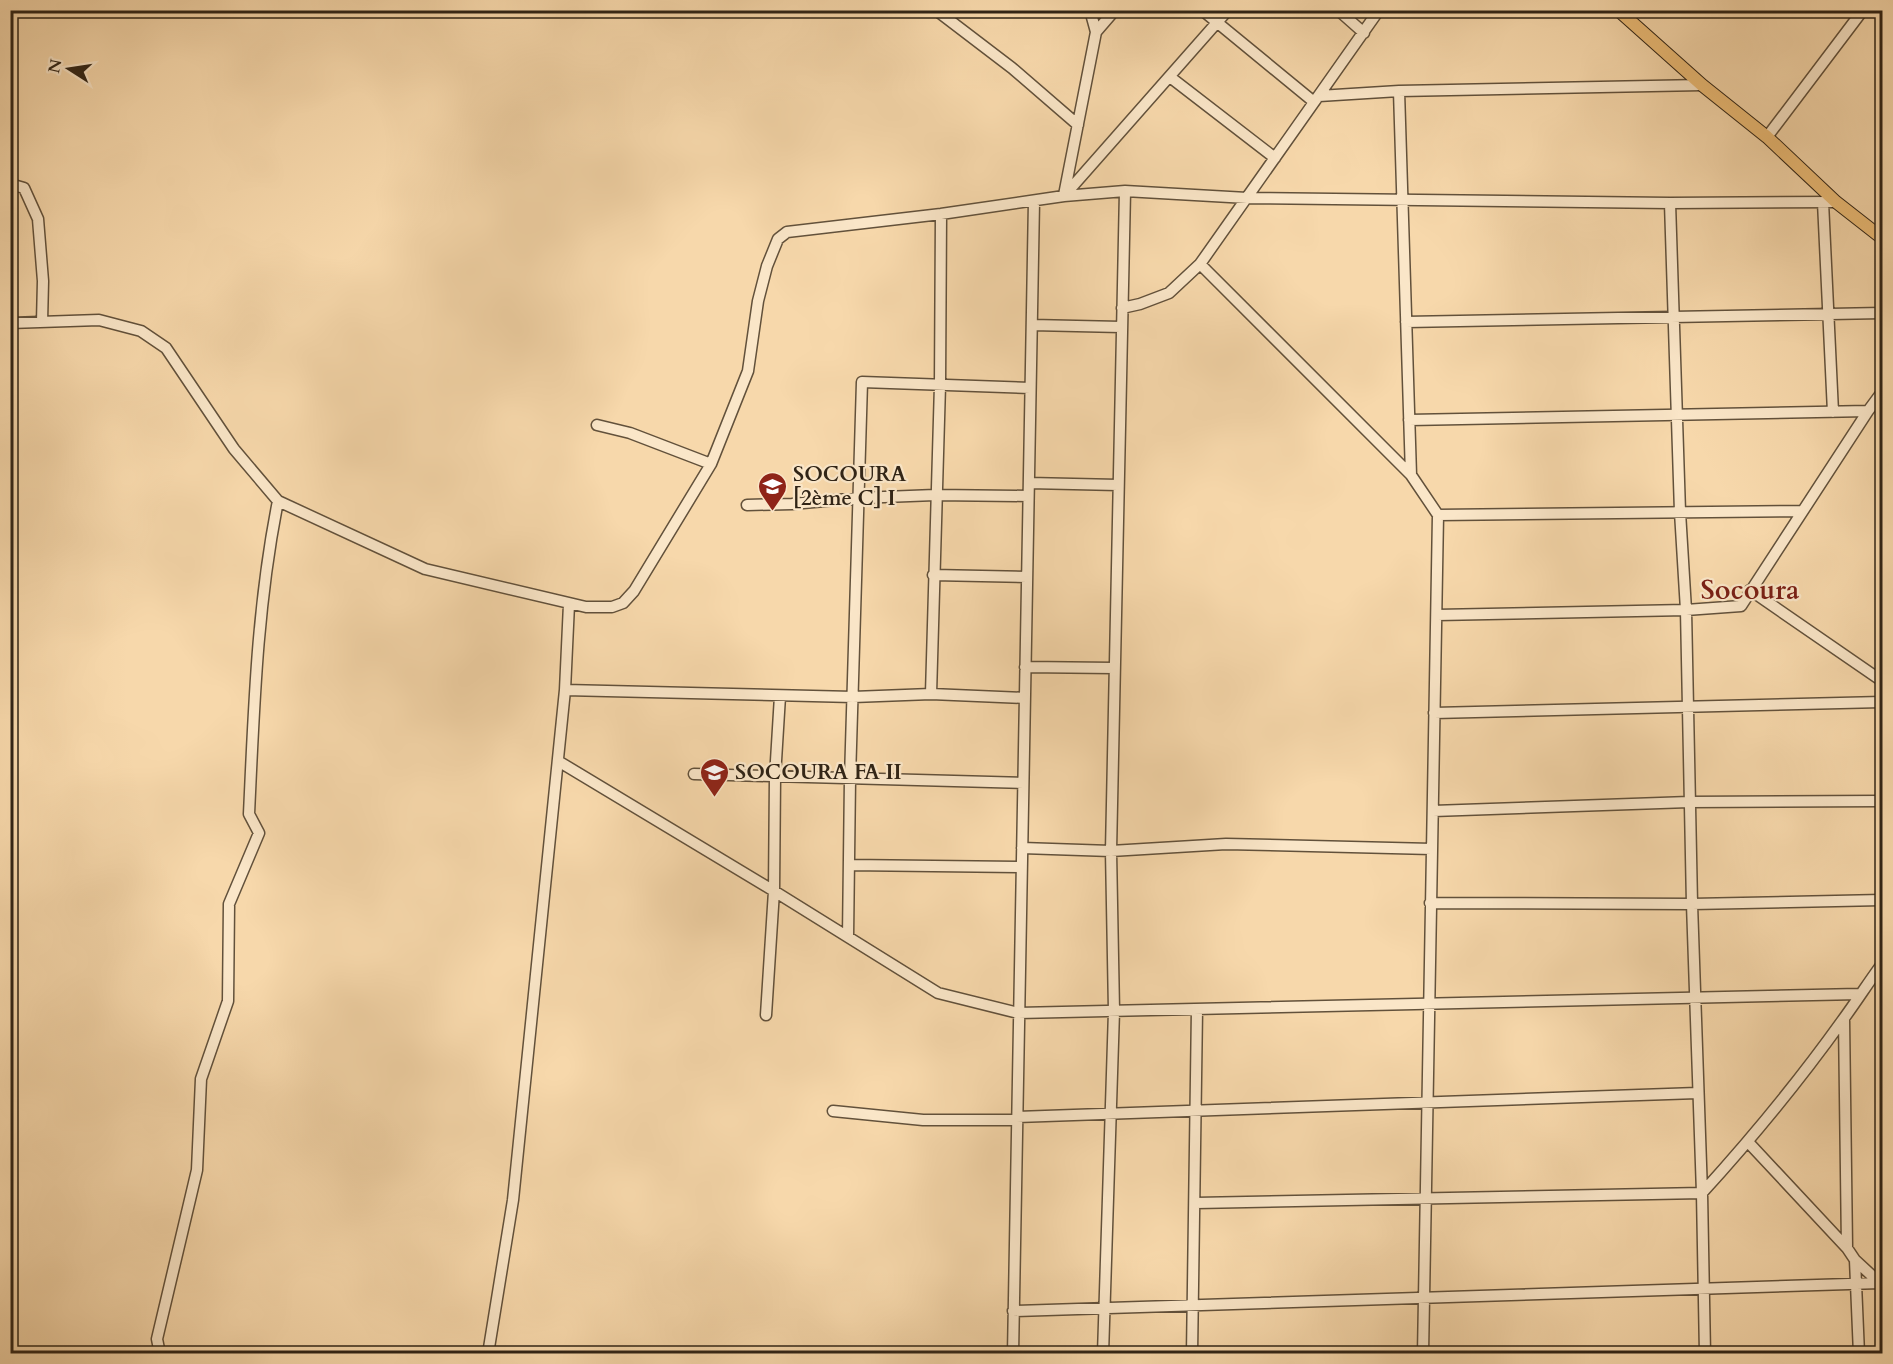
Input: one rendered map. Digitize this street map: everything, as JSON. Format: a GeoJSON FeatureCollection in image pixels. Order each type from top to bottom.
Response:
{"type":"FeatureCollection","features":[{"type":"Feature","properties":{"kind":"main road"},"geometry":{"type":"LineString","coordinates":[[1618,10],[1702,85],[1767,137],[1829,202],[1882,237]]}},
{"type":"Feature","properties":{"kind":"street"},"geometry":{"type":"LineString","coordinates":[[936,10],[1012,68],[1078,125]]}},
{"type":"Feature","properties":{"kind":"street"},"geometry":{"type":"LineString","coordinates":[[1064,196],[1096,32],[1090,10]]}},
{"type":"Feature","properties":{"kind":"street"},"geometry":{"type":"LineString","coordinates":[[1096,32],[1115,10]]}},
{"type":"Feature","properties":{"kind":"street"},"geometry":{"type":"LineString","coordinates":[[1202,10],[1217,24],[1317,99],[1399,91],[1702,85]]}},
{"type":"Feature","properties":{"kind":"street"},"geometry":{"type":"LineString","coordinates":[[1064,196],[1228,10]]}},
{"type":"Feature","properties":{"kind":"street"},"geometry":{"type":"LineString","coordinates":[[1338,10],[1364,33]]}},
{"type":"Feature","properties":{"kind":"street"},"geometry":{"type":"LineString","coordinates":[[1122,308],[1169,293],[1200,264],[1379,10]]}},
{"type":"Feature","properties":{"kind":"street"},"geometry":{"type":"LineString","coordinates":[[1767,137],[1863,10]]}},
{"type":"Feature","properties":{"kind":"street"},"geometry":{"type":"LineString","coordinates":[[1170,77],[1275,158]]}},
{"type":"Feature","properties":{"kind":"street"},"geometry":{"type":"LineString","coordinates":[[1399,91],[1411,475]]}},
{"type":"Feature","properties":{"kind":"street"},"geometry":{"type":"LineString","coordinates":[[10,184],[24,188],[38,219],[43,280],[42,322]]}},
{"type":"Feature","properties":{"kind":"street"},"geometry":{"type":"LineString","coordinates":[[1103,1353],[1114,1011],[1111,851],[1125,190]]}},
{"type":"Feature","properties":{"kind":"street"},"geometry":{"type":"LineString","coordinates":[[10,322],[99,320],[141,331],[166,348],[234,449],[278,501],[425,569],[569,604],[597,608],[612,607],[623,603],[634,591],[711,464],[748,371],[758,301],[767,266],[778,239],[788,232],[1125,190],[1247,198],[1829,202],[1828,314],[1833,412]]}},
{"type":"Feature","properties":{"kind":"street"},"geometry":{"type":"LineString","coordinates":[[1013,1353],[1034,201]]}},
{"type":"Feature","properties":{"kind":"street"},"geometry":{"type":"LineString","coordinates":[[1670,202],[1689,707],[1689,802],[1705,1353]]}},
{"type":"Feature","properties":{"kind":"street"},"geometry":{"type":"LineString","coordinates":[[931,694],[940,385],[942,214]]}},
{"type":"Feature","properties":{"kind":"street"},"geometry":{"type":"LineString","coordinates":[[1200,264],[1411,475],[1438,515],[1423,1353]]}},
{"type":"Feature","properties":{"kind":"street"},"geometry":{"type":"LineString","coordinates":[[1406,322],[1882,313]]}},
{"type":"Feature","properties":{"kind":"street"},"geometry":{"type":"LineString","coordinates":[[1032,326],[1121,327]]}},
{"type":"Feature","properties":{"kind":"street"},"geometry":{"type":"LineString","coordinates":[[848,937],[850,779],[862,382],[1030,388]]}},
{"type":"Feature","properties":{"kind":"street"},"geometry":{"type":"LineString","coordinates":[[1437,615],[1686,610],[1741,606],[1882,392]]}},
{"type":"Feature","properties":{"kind":"street"},"geometry":{"type":"LineString","coordinates":[[1409,420],[1868,411]]}},
{"type":"Feature","properties":{"kind":"street"},"geometry":{"type":"LineString","coordinates":[[597,425],[630,433],[711,464]]}},
{"type":"Feature","properties":{"kind":"street"},"geometry":{"type":"LineString","coordinates":[[1029,483],[1118,485]]}},
{"type":"Feature","properties":{"kind":"street"},"geometry":{"type":"LineString","coordinates":[[747,505],[935,495],[1029,496]]}},
{"type":"Feature","properties":{"kind":"street"},"geometry":{"type":"LineString","coordinates":[[160,1353],[157,1340],[197,1170],[201,1079],[228,1002],[229,904],[259,833],[249,814],[258,632],[268,550],[278,501]]}},
{"type":"Feature","properties":{"kind":"street"},"geometry":{"type":"LineString","coordinates":[[1438,515],[1802,511]]}},
{"type":"Feature","properties":{"kind":"street"},"geometry":{"type":"LineString","coordinates":[[933,575],[1027,577]]}},
{"type":"Feature","properties":{"kind":"street"},"geometry":{"type":"LineString","coordinates":[[1750,590],[1882,681]]}},
{"type":"Feature","properties":{"kind":"street"},"geometry":{"type":"LineString","coordinates":[[488,1353],[513,1200],[565,690],[569,604]]}},
{"type":"Feature","properties":{"kind":"street"},"geometry":{"type":"LineString","coordinates":[[1025,667],[1114,668]]}},
{"type":"Feature","properties":{"kind":"street"},"geometry":{"type":"LineString","coordinates":[[565,690],[853,697],[931,694],[1025,698]]}},
{"type":"Feature","properties":{"kind":"street"},"geometry":{"type":"LineString","coordinates":[[766,1015],[774,891],[775,777],[780,696]]}},
{"type":"Feature","properties":{"kind":"street"},"geometry":{"type":"LineString","coordinates":[[1434,713],[1882,702]]}},
{"type":"Feature","properties":{"kind":"street"},"geometry":{"type":"LineString","coordinates":[[558,761],[938,993],[1018,1013],[1859,994]]}},
{"type":"Feature","properties":{"kind":"street"},"geometry":{"type":"LineString","coordinates":[[694,774],[1023,783]]}},
{"type":"Feature","properties":{"kind":"street"},"geometry":{"type":"LineString","coordinates":[[1433,811],[1689,802],[1882,801]]}},
{"type":"Feature","properties":{"kind":"street"},"geometry":{"type":"LineString","coordinates":[[1022,848],[1111,851],[1226,844],[1432,849]]}},
{"type":"Feature","properties":{"kind":"street"},"geometry":{"type":"LineString","coordinates":[[849,865],[1021,867]]}},
{"type":"Feature","properties":{"kind":"street"},"geometry":{"type":"LineString","coordinates":[[1430,903],[1692,904],[1882,900]]}},
{"type":"Feature","properties":{"kind":"street"},"geometry":{"type":"LineString","coordinates":[[1196,1203],[1702,1193],[1748,1142],[1844,1019],[1859,994],[1882,964]]}},
{"type":"Feature","properties":{"kind":"street"},"geometry":{"type":"LineString","coordinates":[[1192,1353],[1196,1203],[1197,1009]]}},
{"type":"Feature","properties":{"kind":"street"},"geometry":{"type":"LineString","coordinates":[[1844,1019],[1847,1248]]}},
{"type":"Feature","properties":{"kind":"street"},"geometry":{"type":"LineString","coordinates":[[833,1111],[923,1120],[1017,1119],[1697,1093]]}},
{"type":"Feature","properties":{"kind":"street"},"geometry":{"type":"LineString","coordinates":[[1748,1142],[1856,1260],[1881,1284]]}},
{"type":"Feature","properties":{"kind":"street"},"geometry":{"type":"LineString","coordinates":[[1856,1260],[1859,1353]]}},
{"type":"Feature","properties":{"kind":"street"},"geometry":{"type":"LineString","coordinates":[[1013,1311],[1881,1284]]}},
{"type":"Feature","properties":{"kind":"place","name":"SOCOURA [2ème C] I"},"geometry":{"type":"Point","coordinates":[772,512]}},
{"type":"Feature","properties":{"kind":"place","name":"SOCOURA FA II"},"geometry":{"type":"Point","coordinates":[714,798]}},
{"type":"Feature","properties":{"kind":"district","name":"Socoura"},"geometry":{"type":"Point","coordinates":[1750,590]}}]}
